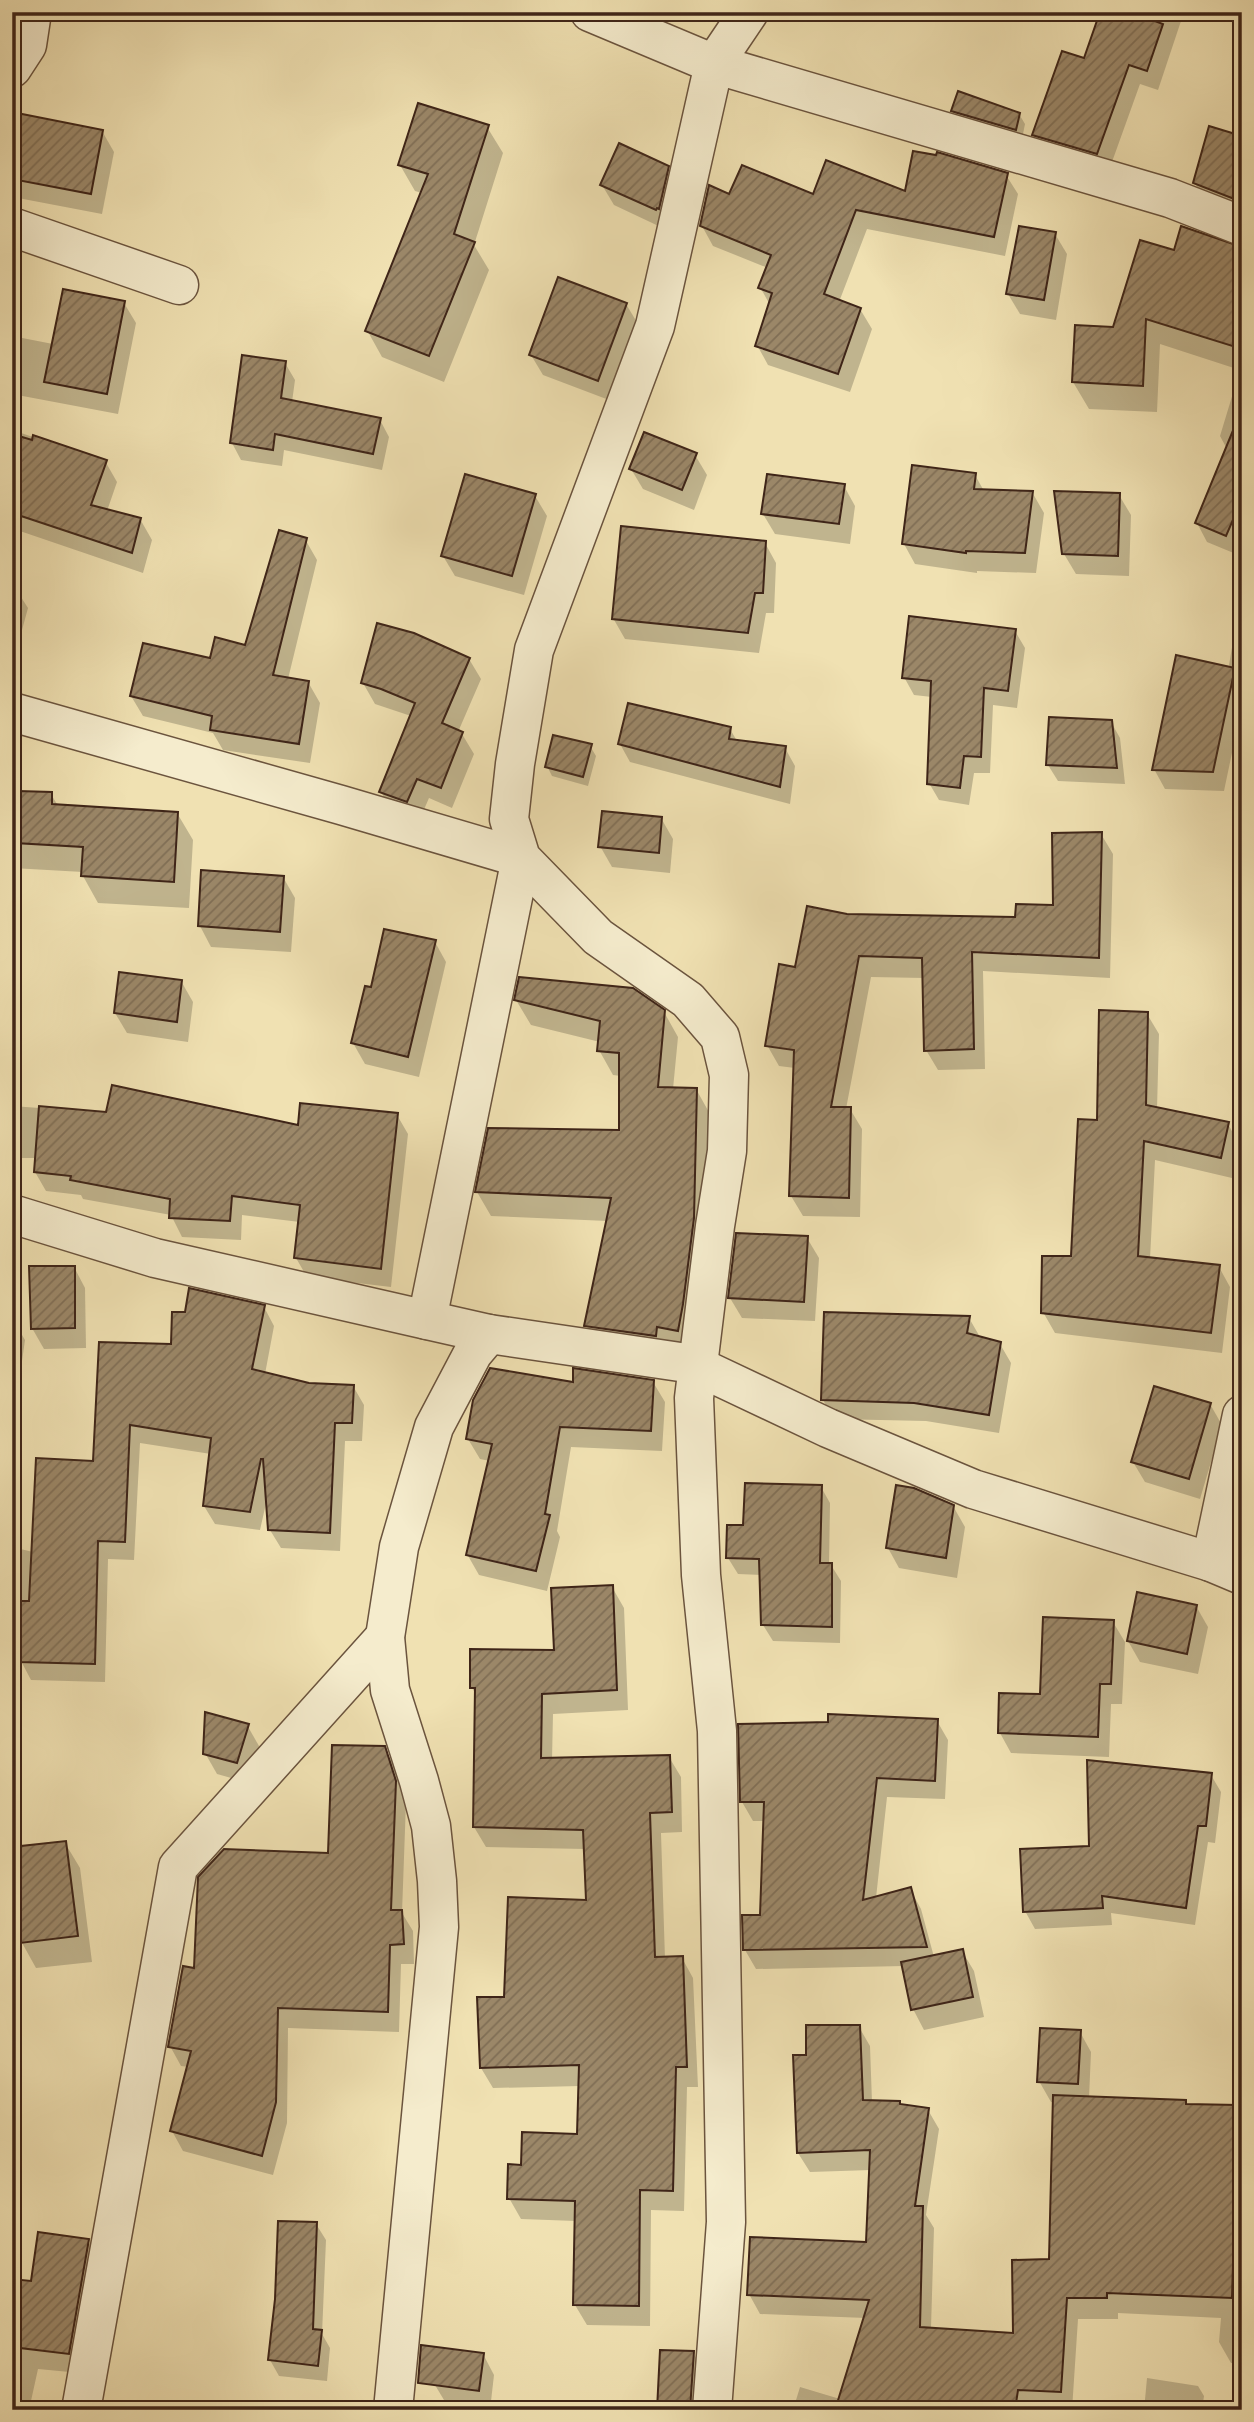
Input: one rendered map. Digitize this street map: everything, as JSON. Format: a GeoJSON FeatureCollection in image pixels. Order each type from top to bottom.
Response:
{"type":"FeatureCollection","features":[{"type":"Feature","properties":{"kind":"street"},"geometry":{"type":"LineString","coordinates":[[12,68],[27,45],[32,12]]}},
{"type":"Feature","properties":{"kind":"street"},"geometry":{"type":"LineString","coordinates":[[590,12],[714,64],[1170,198],[1242,226]]}},
{"type":"Feature","properties":{"kind":"street"},"geometry":{"type":"LineString","coordinates":[[712,2410],[726,2222],[718,1731],[701,1576],[694,1398],[727,1151],[729,1075],[719,1037],[688,1000],[598,937],[521,858],[509,819],[515,764],[534,650],[655,326],[714,64],[749,12]]}},
{"type":"Feature","properties":{"kind":"street"},"geometry":{"type":"LineString","coordinates":[[12,227],[179,285]]}},
{"type":"Feature","properties":{"kind":"street"},"geometry":{"type":"LineString","coordinates":[[12,712],[521,858]]}},
{"type":"Feature","properties":{"kind":"street"},"geometry":{"type":"LineString","coordinates":[[427,1320],[521,858]]}},
{"type":"Feature","properties":{"kind":"street"},"geometry":{"type":"LineString","coordinates":[[12,1214],[155,1258],[489,1334],[699,1367],[828,1429],[974,1489],[1227,1568],[1242,1415]]}},
{"type":"Feature","properties":{"kind":"street"},"geometry":{"type":"LineString","coordinates":[[393,2410],[439,1927],[431,1826],[390,1690],[385,1637],[399,1548],[434,1427],[472,1353],[489,1334]]}},
{"type":"Feature","properties":{"kind":"street"},"geometry":{"type":"LineString","coordinates":[[81,2410],[178,1867],[385,1637]]}},
{"type":"Feature","properties":{"kind":"building"},"geometry":{"type":"Polygon","coordinates":[[[1100,12],[1130,12],[1163,24],[1147,71],[1129,65],[1097,154],[1032,135],[1062,51],[1084,58],[1100,12]]]}},
{"type":"Feature","properties":{"kind":"building"},"geometry":{"type":"Polygon","coordinates":[[[958,91],[1020,113],[1016,130],[951,111],[958,91]]]}},
{"type":"Feature","properties":{"kind":"building"},"geometry":{"type":"Polygon","coordinates":[[[418,103],[489,125],[454,234],[475,242],[429,356],[365,331],[428,174],[398,165],[418,103]]]}},
{"type":"Feature","properties":{"kind":"building"},"geometry":{"type":"Polygon","coordinates":[[[17,113],[103,130],[91,194],[12,179],[12,137],[17,113]]]}},
{"type":"Feature","properties":{"kind":"building"},"geometry":{"type":"Polygon","coordinates":[[[1209,126],[1242,136],[1242,202],[1193,183],[1209,126]]]}},
{"type":"Feature","properties":{"kind":"building"},"geometry":{"type":"Polygon","coordinates":[[[619,143],[669,166],[659,209],[600,185],[619,143]]]}},
{"type":"Feature","properties":{"kind":"building"},"geometry":{"type":"Polygon","coordinates":[[[913,151],[936,155],[937,152],[1008,173],[994,237],[856,210],[824,294],[861,308],[838,374],[755,346],[772,293],[758,288],[771,255],[700,226],[709,185],[729,194],[742,165],[813,194],[826,160],[905,191],[913,151]]]}},
{"type":"Feature","properties":{"kind":"building"},"geometry":{"type":"Polygon","coordinates":[[[1019,226],[1056,232],[1044,300],[1006,294],[1019,226]]]}},
{"type":"Feature","properties":{"kind":"building"},"geometry":{"type":"Polygon","coordinates":[[[1181,226],[1242,247],[1242,349],[1146,319],[1143,386],[1072,382],[1075,325],[1113,327],[1140,240],[1174,250],[1181,226]]]}},
{"type":"Feature","properties":{"kind":"building"},"geometry":{"type":"Polygon","coordinates":[[[558,277],[627,303],[598,381],[529,355],[558,277]]]}},
{"type":"Feature","properties":{"kind":"building"},"geometry":{"type":"Polygon","coordinates":[[[63,289],[125,301],[107,394],[44,382],[63,289]]]}},
{"type":"Feature","properties":{"kind":"building"},"geometry":{"type":"Polygon","coordinates":[[[242,355],[286,361],[281,398],[381,418],[373,454],[275,434],[273,450],[230,443],[242,355]]]}},
{"type":"Feature","properties":{"kind":"building"},"geometry":{"type":"Polygon","coordinates":[[[1241,411],[1242,499],[1226,536],[1195,523],[1241,411]]]}},
{"type":"Feature","properties":{"kind":"building"},"geometry":{"type":"Polygon","coordinates":[[[644,432],[697,453],[682,490],[629,469],[644,432]]]}},
{"type":"Feature","properties":{"kind":"building"},"geometry":{"type":"Polygon","coordinates":[[[12,434],[32,440],[33,435],[107,460],[91,505],[141,518],[132,553],[12,513],[12,434]]]}},
{"type":"Feature","properties":{"kind":"building"},"geometry":{"type":"Polygon","coordinates":[[[912,465],[976,473],[974,489],[1033,491],[1025,553],[966,553],[902,544],[912,465]]]}},
{"type":"Feature","properties":{"kind":"building"},"geometry":{"type":"Polygon","coordinates":[[[465,474],[536,494],[512,576],[441,556],[465,474]]]}},
{"type":"Feature","properties":{"kind":"building"},"geometry":{"type":"Polygon","coordinates":[[[767,474],[845,484],[839,524],[761,514],[767,474]]]}},
{"type":"Feature","properties":{"kind":"building"},"geometry":{"type":"Polygon","coordinates":[[[1054,491],[1120,493],[1118,556],[1062,554],[1054,491]]]}},
{"type":"Feature","properties":{"kind":"building"},"geometry":{"type":"Polygon","coordinates":[[[621,526],[766,541],[763,593],[755,593],[748,633],[612,619],[621,526]]]}},
{"type":"Feature","properties":{"kind":"building"},"geometry":{"type":"Polygon","coordinates":[[[279,530],[307,538],[273,675],[309,681],[299,744],[210,730],[212,716],[130,696],[143,643],[210,658],[215,637],[245,645],[279,530]]]}},
{"type":"Feature","properties":{"kind":"building"},"geometry":{"type":"Polygon","coordinates":[[[909,616],[1016,629],[1008,691],[984,688],[981,757],[964,756],[960,788],[927,784],[931,681],[902,678],[909,616]]]}},
{"type":"Feature","properties":{"kind":"building"},"geometry":{"type":"Polygon","coordinates":[[[377,623],[414,633],[470,658],[442,723],[463,732],[441,788],[417,779],[407,802],[379,792],[415,703],[361,683],[377,623]]]}},
{"type":"Feature","properties":{"kind":"building"},"geometry":{"type":"Polygon","coordinates":[[[1176,655],[1235,668],[1213,772],[1152,770],[1176,655]]]}},
{"type":"Feature","properties":{"kind":"building"},"geometry":{"type":"Polygon","coordinates":[[[628,703],[731,727],[729,739],[786,746],[780,787],[618,744],[628,703]]]}},
{"type":"Feature","properties":{"kind":"building"},"geometry":{"type":"Polygon","coordinates":[[[1049,717],[1112,720],[1117,768],[1046,765],[1049,717]]]}},
{"type":"Feature","properties":{"kind":"building"},"geometry":{"type":"Polygon","coordinates":[[[553,735],[592,744],[583,777],[545,767],[553,735]]]}},
{"type":"Feature","properties":{"kind":"building"},"geometry":{"type":"Polygon","coordinates":[[[18,791],[52,792],[52,804],[178,812],[174,882],[81,876],[83,847],[15,843],[18,791]]]}},
{"type":"Feature","properties":{"kind":"building"},"geometry":{"type":"Polygon","coordinates":[[[602,811],[662,817],[659,853],[598,847],[602,811]]]}},
{"type":"Feature","properties":{"kind":"building"},"geometry":{"type":"Polygon","coordinates":[[[1102,832],[1099,958],[972,952],[974,1049],[924,1051],[922,958],[859,956],[831,1107],[851,1107],[849,1198],[789,1196],[794,1050],[765,1046],[779,964],[795,967],[807,906],[847,914],[1015,917],[1016,904],[1053,905],[1052,833],[1102,832]]]}},
{"type":"Feature","properties":{"kind":"building"},"geometry":{"type":"Polygon","coordinates":[[[201,870],[284,876],[280,932],[198,926],[201,870]]]}},
{"type":"Feature","properties":{"kind":"building"},"geometry":{"type":"Polygon","coordinates":[[[384,929],[436,940],[408,1057],[351,1043],[365,986],[371,987],[384,929]]]}},
{"type":"Feature","properties":{"kind":"building"},"geometry":{"type":"Polygon","coordinates":[[[119,972],[182,980],[177,1022],[114,1013],[119,972]]]}},
{"type":"Feature","properties":{"kind":"building"},"geometry":{"type":"Polygon","coordinates":[[[519,977],[633,988],[665,1010],[658,1087],[697,1088],[694,1218],[678,1331],[657,1327],[656,1336],[584,1326],[611,1198],[475,1192],[488,1128],[619,1130],[619,1053],[597,1051],[600,1021],[514,1000],[519,977]]]}},
{"type":"Feature","properties":{"kind":"building"},"geometry":{"type":"Polygon","coordinates":[[[1099,1010],[1148,1012],[1146,1105],[1229,1122],[1221,1158],[1144,1141],[1138,1256],[1220,1265],[1211,1333],[1041,1313],[1042,1256],[1071,1256],[1078,1119],[1097,1120],[1099,1010]]]}},
{"type":"Feature","properties":{"kind":"building"},"geometry":{"type":"Polygon","coordinates":[[[112,1085],[298,1125],[300,1103],[398,1113],[381,1269],[294,1258],[300,1205],[232,1196],[230,1221],[169,1218],[170,1199],[70,1180],[71,1176],[34,1172],[39,1106],[106,1112],[112,1085]]]}},
{"type":"Feature","properties":{"kind":"building"},"geometry":{"type":"Polygon","coordinates":[[[736,1233],[808,1236],[804,1302],[728,1298],[736,1233]]]}},
{"type":"Feature","properties":{"kind":"building"},"geometry":{"type":"Polygon","coordinates":[[[29,1266],[75,1266],[75,1328],[31,1329],[29,1266]]]}},
{"type":"Feature","properties":{"kind":"building"},"geometry":{"type":"Polygon","coordinates":[[[189,1288],[265,1305],[252,1369],[309,1383],[354,1385],[352,1423],[335,1423],[330,1533],[268,1530],[263,1459],[250,1512],[203,1506],[211,1438],[130,1425],[125,1542],[98,1541],[95,1664],[19,1662],[20,1601],[29,1601],[36,1458],[93,1461],[99,1342],[171,1344],[172,1312],[185,1312],[189,1288]]]}},
{"type":"Feature","properties":{"kind":"building"},"geometry":{"type":"Polygon","coordinates":[[[824,1312],[970,1316],[967,1333],[1001,1342],[989,1415],[914,1403],[821,1400],[824,1312]]]}},
{"type":"Feature","properties":{"kind":"building"},"geometry":{"type":"Polygon","coordinates":[[[490,1368],[573,1382],[573,1368],[654,1380],[651,1431],[560,1427],[545,1514],[550,1515],[536,1571],[466,1555],[492,1444],[466,1439],[473,1400],[490,1368]]]}},
{"type":"Feature","properties":{"kind":"building"},"geometry":{"type":"Polygon","coordinates":[[[1154,1386],[1211,1403],[1189,1479],[1131,1462],[1154,1386]]]}},
{"type":"Feature","properties":{"kind":"building"},"geometry":{"type":"Polygon","coordinates":[[[745,1483],[822,1485],[820,1563],[832,1563],[832,1627],[761,1625],[759,1559],[726,1558],[727,1525],[743,1525],[745,1483]]]}},
{"type":"Feature","properties":{"kind":"building"},"geometry":{"type":"Polygon","coordinates":[[[896,1485],[914,1488],[954,1505],[946,1558],[886,1548],[896,1485]]]}},
{"type":"Feature","properties":{"kind":"building"},"geometry":{"type":"Polygon","coordinates":[[[613,1585],[617,1690],[542,1694],[541,1758],[670,1755],[672,1812],[650,1813],[655,1957],[683,1956],[687,2067],[676,2067],[673,2191],[640,2190],[639,2306],[573,2305],[575,2201],[507,2199],[508,2164],[521,2165],[522,2132],[577,2134],[579,2065],[480,2068],[477,1997],[504,1997],[508,1897],[586,1900],[583,1830],[473,1827],[475,1688],[470,1688],[470,1649],[554,1650],[551,1588],[613,1585]]]}},
{"type":"Feature","properties":{"kind":"building"},"geometry":{"type":"Polygon","coordinates":[[[1137,1592],[1197,1605],[1187,1654],[1127,1641],[1137,1592]]]}},
{"type":"Feature","properties":{"kind":"building"},"geometry":{"type":"Polygon","coordinates":[[[1043,1617],[1114,1620],[1111,1684],[1100,1684],[1098,1737],[998,1733],[999,1693],[1040,1694],[1043,1617]]]}},
{"type":"Feature","properties":{"kind":"building"},"geometry":{"type":"Polygon","coordinates":[[[205,1712],[249,1724],[237,1763],[203,1754],[205,1712]]]}},
{"type":"Feature","properties":{"kind":"building"},"geometry":{"type":"Polygon","coordinates":[[[828,1714],[938,1719],[935,1781],[877,1778],[863,1900],[911,1887],[927,1947],[743,1950],[742,1915],[760,1915],[764,1802],[740,1802],[738,1724],[828,1722],[828,1714]]]}},
{"type":"Feature","properties":{"kind":"building"},"geometry":{"type":"Polygon","coordinates":[[[332,1745],[385,1746],[396,1781],[391,1910],[402,1910],[404,1944],[390,1945],[388,2012],[278,2008],[276,2102],[262,2156],[170,2131],[191,2051],[168,2047],[183,1966],[194,1968],[198,1877],[224,1849],[328,1853],[332,1745]]]}},
{"type":"Feature","properties":{"kind":"building"},"geometry":{"type":"Polygon","coordinates":[[[1087,1760],[1212,1773],[1206,1826],[1198,1826],[1186,1908],[1102,1896],[1103,1908],[1023,1912],[1020,1849],[1089,1846],[1087,1760]]]}},
{"type":"Feature","properties":{"kind":"building"},"geometry":{"type":"Polygon","coordinates":[[[66,1841],[78,1936],[20,1943],[12,1883],[12,1847],[66,1841]]]}},
{"type":"Feature","properties":{"kind":"building"},"geometry":{"type":"Polygon","coordinates":[[[963,1949],[973,1997],[911,2010],[901,1962],[963,1949]]]}},
{"type":"Feature","properties":{"kind":"building"},"geometry":{"type":"Polygon","coordinates":[[[806,2025],[860,2025],[863,2100],[900,2101],[900,2104],[929,2108],[915,2206],[923,2206],[920,2327],[1013,2333],[1012,2260],[1049,2259],[1053,2095],[1186,2100],[1186,2104],[1238,2105],[1232,2298],[1107,2293],[1107,2298],[1067,2298],[1061,2392],[1018,2390],[1015,2410],[835,2410],[869,2300],[747,2295],[750,2237],[866,2242],[870,2150],[797,2153],[793,2055],[806,2055],[806,2025]]]}},
{"type":"Feature","properties":{"kind":"building"},"geometry":{"type":"Polygon","coordinates":[[[1040,2028],[1081,2030],[1078,2084],[1037,2082],[1040,2028]]]}},
{"type":"Feature","properties":{"kind":"building"},"geometry":{"type":"Polygon","coordinates":[[[278,2221],[317,2222],[313,2329],[322,2330],[318,2366],[268,2360],[275,2299],[278,2221]]]}},
{"type":"Feature","properties":{"kind":"building"},"geometry":{"type":"Polygon","coordinates":[[[38,2232],[89,2239],[69,2354],[12,2347],[12,2279],[31,2281],[38,2232]]]}},
{"type":"Feature","properties":{"kind":"building"},"geometry":{"type":"Polygon","coordinates":[[[421,2345],[484,2353],[479,2391],[418,2383],[421,2345]]]}},
{"type":"Feature","properties":{"kind":"building"},"geometry":{"type":"Polygon","coordinates":[[[660,2350],[694,2351],[690,2410],[657,2410],[660,2350]]]}}]}
